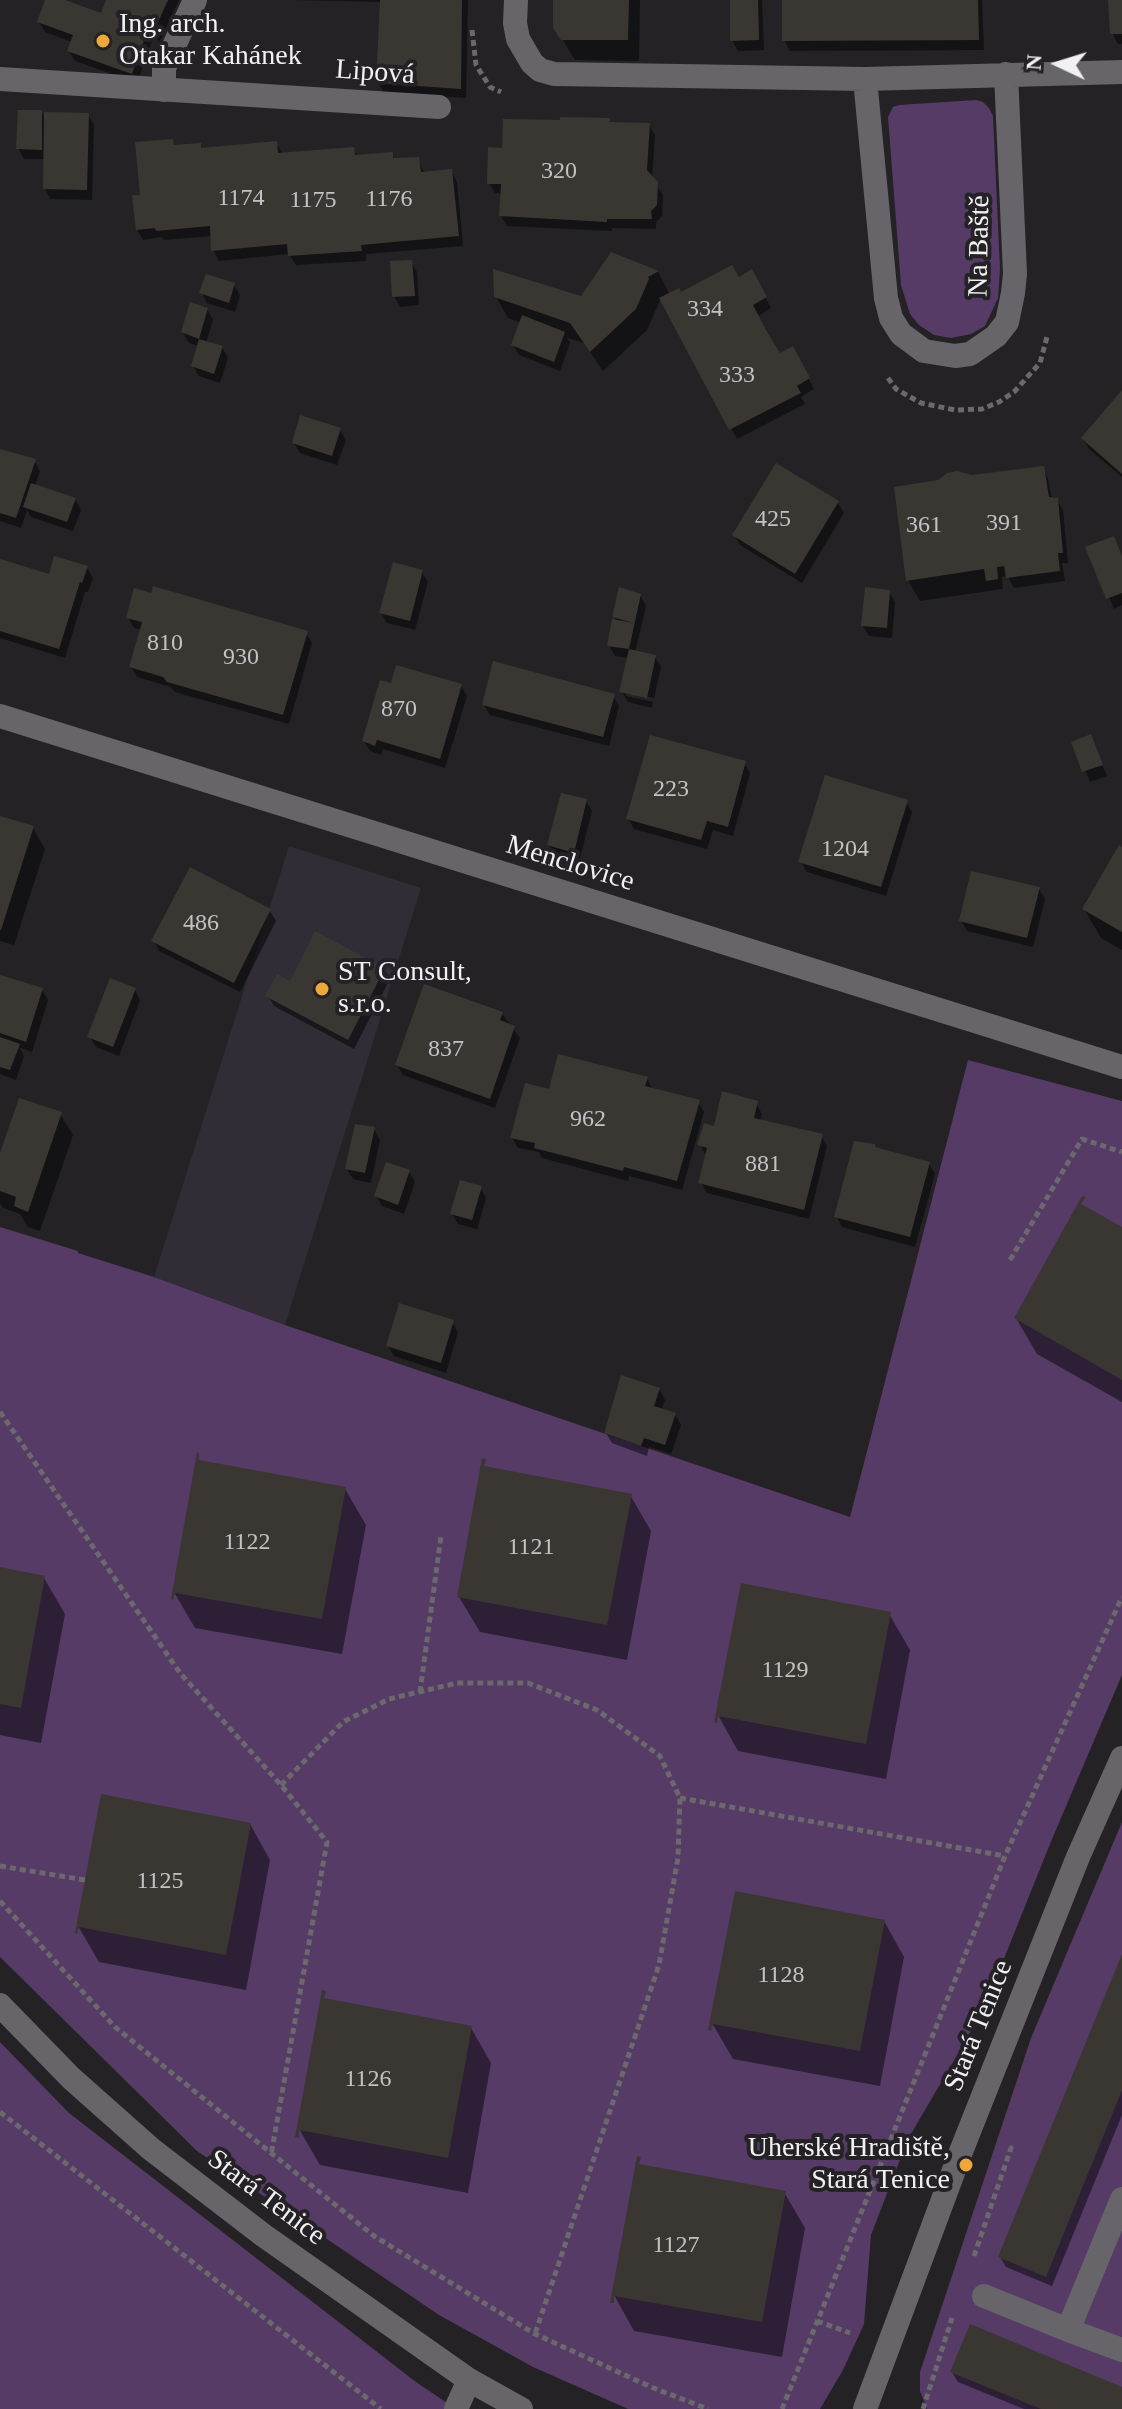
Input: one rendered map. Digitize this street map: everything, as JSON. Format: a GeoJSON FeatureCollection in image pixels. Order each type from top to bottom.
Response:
{"type":"FeatureCollection","features":[{"type":"Feature","properties":{"kind":"street"},"geometry":{"type":"LineString","coordinates":[[164,90],[164,68],[195,0]]}},
{"type":"Feature","properties":{"kind":"street"},"geometry":{"type":"LineString","coordinates":[[516,0],[518,39],[532,63],[540,70],[567,76],[865,79],[1122,72]]}},
{"type":"Feature","properties":{"kind":"street","name":"Na Baště"},"geometry":{"type":"LineString","coordinates":[[865,79],[886,298],[891,318],[901,334],[924,351],[955,356],[970,354],[996,336],[1007,322],[1013,293],[1015,274],[1006,74]]}},
{"type":"Feature","properties":{"kind":"street","name":"Lipová"},"geometry":{"type":"LineString","coordinates":[[0,79],[439,107]]}},
{"type":"Feature","properties":{"kind":"street","name":"Menclovice"},"geometry":{"type":"LineString","coordinates":[[0,716],[1122,1067]]}},
{"type":"Feature","properties":{"kind":"street","name":"Stará Tenice"},"geometry":{"type":"LineString","coordinates":[[865,2409],[960,2154],[1078,1857],[1122,1758]]}},
{"type":"Feature","properties":{"kind":"street","name":"Stará Tenice"},"geometry":{"type":"LineString","coordinates":[[0,2005],[71,2078],[151,2149],[263,2235],[469,2380],[521,2409]]}},
{"type":"Feature","properties":{"kind":"street"},"geometry":{"type":"LineString","coordinates":[[1068,2330],[1122,2199]]}},
{"type":"Feature","properties":{"kind":"street"},"geometry":{"type":"LineString","coordinates":[[984,2296],[1122,2350]]}},
{"type":"Feature","properties":{"kind":"street"},"geometry":{"type":"LineString","coordinates":[[456,2409],[469,2380]]}},
{"type":"Feature","properties":{"kind":"path"},"geometry":{"type":"LineString","coordinates":[[1010,1260],[1082,1139],[1122,1152]]}},
{"type":"Feature","properties":{"kind":"path"},"geometry":{"type":"LineString","coordinates":[[0,1412],[180,1673],[281,1785],[327,1842],[271,2155]]}},
{"type":"Feature","properties":{"kind":"path"},"geometry":{"type":"LineString","coordinates":[[420,1692],[441,1536]]}},
{"type":"Feature","properties":{"kind":"path"},"geometry":{"type":"LineString","coordinates":[[782,2409],[1005,1856],[1122,1597]]}},
{"type":"Feature","properties":{"kind":"path"},"geometry":{"type":"LineString","coordinates":[[281,1785],[343,1722],[389,1699],[457,1683],[528,1683],[597,1710],[660,1756],[680,1798],[678,1858],[659,1965],[535,2334]]}},
{"type":"Feature","properties":{"kind":"path"},"geometry":{"type":"LineString","coordinates":[[680,1798],[1005,1856]]}},
{"type":"Feature","properties":{"kind":"path"},"geometry":{"type":"LineString","coordinates":[[0,1866],[85,1880]]}},
{"type":"Feature","properties":{"kind":"path"},"geometry":{"type":"LineString","coordinates":[[0,1901],[115,2027],[374,2236],[535,2334],[651,2387],[708,2409]]}},
{"type":"Feature","properties":{"kind":"path"},"geometry":{"type":"LineString","coordinates":[[0,2112],[381,2409]]}},
{"type":"Feature","properties":{"kind":"shaded area"},"geometry":{"type":"Polygon","coordinates":[[[983,102],[993,116],[1000,269],[998,298],[985,326],[971,334],[951,338],[934,335],[919,325],[910,314],[901,285],[888,117],[893,107],[899,105],[983,102]]]}},
{"type":"Feature","properties":{"kind":"shaded area"},"geometry":{"type":"Polygon","coordinates":[[[289,846],[421,888],[285,1325],[154,1277],[289,846]]]}},
{"type":"Feature","properties":{"kind":"shaded area"},"geometry":{"type":"Polygon","coordinates":[[[968,1060],[1122,1101],[1122,1675],[983,2011],[908,2139],[871,2235],[864,2324],[843,2370],[820,2409],[628,2409],[533,2367],[439,2315],[197,2151],[0,1957],[0,1227],[78,1251],[285,1325],[850,1517],[968,1060]]]}},
{"type":"Feature","properties":{"kind":"shaded area"},"geometry":{"type":"Polygon","coordinates":[[[1122,1822],[1122,2409],[927,2409],[920,2391],[920,2372],[1031,2038],[1122,1822]]]}},
{"type":"Feature","properties":{"kind":"shaded area"},"geometry":{"type":"Polygon","coordinates":[[[0,2042],[69,2113],[416,2382],[456,2409],[0,2409],[0,2042]]]}},
{"type":"Feature","properties":{"kind":"building"},"geometry":{"type":"Polygon","coordinates":[[[45,0],[65,0],[101,13],[106,0],[168,0],[154,31],[148,29],[132,74],[67,51],[73,35],[37,22],[45,0]]]}},
{"type":"Feature","properties":{"kind":"building"},"geometry":{"type":"Polygon","coordinates":[[[380,0],[462,0],[461,89],[376,83],[380,0]]]}},
{"type":"Feature","properties":{"kind":"building"},"geometry":{"type":"Polygon","coordinates":[[[553,0],[629,0],[628,40],[561,40],[553,28],[553,0]]]}},
{"type":"Feature","properties":{"kind":"building"},"geometry":{"type":"Polygon","coordinates":[[[730,0],[758,0],[759,40],[730,41],[730,0]]]}},
{"type":"Feature","properties":{"kind":"building"},"geometry":{"type":"Polygon","coordinates":[[[782,0],[978,0],[979,40],[782,41],[782,0]]]}},
{"type":"Feature","properties":{"kind":"building"},"geometry":{"type":"Polygon","coordinates":[[[1108,0],[1122,0],[1122,34],[1110,34],[1108,0]]]}},
{"type":"Feature","properties":{"kind":"building"},"geometry":{"type":"Polygon","coordinates":[[[18,110],[42,110],[42,150],[16,149],[18,110]]]}},
{"type":"Feature","properties":{"kind":"building"},"geometry":{"type":"Polygon","coordinates":[[[44,112],[89,113],[87,190],[43,189],[44,112]]]}},
{"type":"Feature","properties":{"kind":"building"},"geometry":{"type":"Polygon","coordinates":[[[560,117],[650,123],[647,170],[658,182],[657,205],[651,211],[652,219],[607,219],[607,222],[499,216],[501,184],[487,184],[488,147],[502,148],[503,119],[560,120],[560,117]]]}},
{"type":"Feature","properties":{"kind":"building"},"geometry":{"type":"Polygon","coordinates":[[[173,139],[174,145],[201,143],[201,148],[277,141],[278,153],[354,147],[355,155],[393,152],[393,158],[419,157],[421,172],[452,169],[459,236],[361,245],[362,251],[288,256],[287,244],[211,251],[210,226],[136,230],[132,195],[140,195],[135,142],[173,139]]]}},
{"type":"Feature","properties":{"kind":"building"},"geometry":{"type":"Polygon","coordinates":[[[611,252],[659,271],[648,277],[636,309],[590,352],[570,323],[494,297],[493,269],[581,296],[611,252]]]}},
{"type":"Feature","properties":{"kind":"building"},"geometry":{"type":"Polygon","coordinates":[[[412,260],[415,296],[392,297],[390,261],[412,260]]]}},
{"type":"Feature","properties":{"kind":"building"},"geometry":{"type":"Polygon","coordinates":[[[732,265],[739,277],[752,269],[767,297],[753,305],[766,330],[780,353],[793,346],[810,378],[797,386],[801,393],[729,430],[659,298],[679,288],[681,292],[732,265]]]}},
{"type":"Feature","properties":{"kind":"building"},"geometry":{"type":"Polygon","coordinates":[[[206,274],[235,283],[229,303],[199,293],[206,274]]]}},
{"type":"Feature","properties":{"kind":"building"},"geometry":{"type":"Polygon","coordinates":[[[190,302],[208,308],[199,339],[181,332],[190,302]]]}},
{"type":"Feature","properties":{"kind":"building"},"geometry":{"type":"Polygon","coordinates":[[[522,315],[565,332],[554,362],[511,345],[522,315]]]}},
{"type":"Feature","properties":{"kind":"building"},"geometry":{"type":"Polygon","coordinates":[[[199,339],[223,346],[214,374],[191,366],[199,339]]]}},
{"type":"Feature","properties":{"kind":"building"},"geometry":{"type":"Polygon","coordinates":[[[1122,390],[1122,474],[1081,438],[1122,390]]]}},
{"type":"Feature","properties":{"kind":"building"},"geometry":{"type":"Polygon","coordinates":[[[300,415],[341,428],[332,456],[292,443],[300,415]]]}},
{"type":"Feature","properties":{"kind":"building"},"geometry":{"type":"Polygon","coordinates":[[[0,449],[36,459],[16,518],[0,513],[0,449]]]}},
{"type":"Feature","properties":{"kind":"building"},"geometry":{"type":"Polygon","coordinates":[[[776,463],[839,501],[795,574],[732,535],[776,463]]]}},
{"type":"Feature","properties":{"kind":"building"},"geometry":{"type":"Polygon","coordinates":[[[1044,466],[1049,497],[1058,498],[1063,553],[1058,553],[1060,571],[1006,578],[1004,566],[997,567],[998,579],[986,581],[984,569],[906,581],[894,487],[938,480],[947,473],[957,471],[972,475],[1044,466]]]}},
{"type":"Feature","properties":{"kind":"building"},"geometry":{"type":"Polygon","coordinates":[[[31,483],[76,498],[67,522],[23,507],[31,483]]]}},
{"type":"Feature","properties":{"kind":"building"},"geometry":{"type":"Polygon","coordinates":[[[1114,536],[1122,556],[1122,593],[1106,599],[1085,547],[1114,536]]]}},
{"type":"Feature","properties":{"kind":"building"},"geometry":{"type":"Polygon","coordinates":[[[54,556],[88,566],[59,649],[0,631],[0,559],[49,574],[54,556]]]}},
{"type":"Feature","properties":{"kind":"building"},"geometry":{"type":"Polygon","coordinates":[[[393,562],[423,570],[410,621],[379,613],[393,562]]]}},
{"type":"Feature","properties":{"kind":"building"},"geometry":{"type":"Polygon","coordinates":[[[153,586],[308,631],[283,715],[167,682],[163,677],[129,667],[142,622],[126,618],[134,588],[151,593],[153,586]]]}},
{"type":"Feature","properties":{"kind":"building"},"geometry":{"type":"Polygon","coordinates":[[[619,587],[641,594],[629,649],[607,646],[612,619],[634,623],[612,617],[619,587]]]}},
{"type":"Feature","properties":{"kind":"building"},"geometry":{"type":"Polygon","coordinates":[[[865,587],[890,590],[887,628],[861,626],[865,587]]]}},
{"type":"Feature","properties":{"kind":"building"},"geometry":{"type":"Polygon","coordinates":[[[629,649],[656,655],[647,698],[619,692],[629,649]]]}},
{"type":"Feature","properties":{"kind":"building"},"geometry":{"type":"Polygon","coordinates":[[[493,661],[615,694],[603,737],[482,705],[493,661]]]}},
{"type":"Feature","properties":{"kind":"building"},"geometry":{"type":"Polygon","coordinates":[[[396,665],[462,684],[440,759],[377,740],[375,746],[362,741],[380,680],[391,683],[396,665]]]}},
{"type":"Feature","properties":{"kind":"building"},"geometry":{"type":"Polygon","coordinates":[[[1091,734],[1103,765],[1082,772],[1071,742],[1091,734]]]}},
{"type":"Feature","properties":{"kind":"building"},"geometry":{"type":"Polygon","coordinates":[[[650,735],[746,761],[728,827],[707,821],[701,840],[626,819],[650,735]]]}},
{"type":"Feature","properties":{"kind":"building"},"geometry":{"type":"Polygon","coordinates":[[[825,775],[908,800],[881,887],[798,862],[825,775]]]}},
{"type":"Feature","properties":{"kind":"building"},"geometry":{"type":"Polygon","coordinates":[[[561,793],[587,799],[574,853],[547,845],[561,793]]]}},
{"type":"Feature","properties":{"kind":"building"},"geometry":{"type":"Polygon","coordinates":[[[0,816],[34,826],[1,930],[0,930],[0,816]]]}},
{"type":"Feature","properties":{"kind":"building"},"geometry":{"type":"Polygon","coordinates":[[[1119,845],[1122,847],[1122,932],[1082,909],[1119,845]]]}},
{"type":"Feature","properties":{"kind":"building"},"geometry":{"type":"Polygon","coordinates":[[[190,867],[271,909],[234,983],[151,941],[190,867]]]}},
{"type":"Feature","properties":{"kind":"building"},"geometry":{"type":"Polygon","coordinates":[[[971,871],[1040,887],[1027,938],[959,921],[971,871]]]}},
{"type":"Feature","properties":{"kind":"building","name":"ST Consult, s.r.o."},"geometry":{"type":"Polygon","coordinates":[[[315,931],[385,968],[348,1040],[265,996],[277,974],[290,981],[315,931]]]}},
{"type":"Feature","properties":{"kind":"building"},"geometry":{"type":"Polygon","coordinates":[[[0,975],[43,988],[26,1042],[0,1033],[0,975]]]}},
{"type":"Feature","properties":{"kind":"building"},"geometry":{"type":"Polygon","coordinates":[[[110,978],[136,988],[113,1047],[87,1037],[110,978]]]}},
{"type":"Feature","properties":{"kind":"building"},"geometry":{"type":"Polygon","coordinates":[[[424,984],[503,1012],[500,1020],[515,1026],[490,1099],[395,1065],[424,984]]]}},
{"type":"Feature","properties":{"kind":"building"},"geometry":{"type":"Polygon","coordinates":[[[0,1037],[20,1044],[10,1070],[0,1067],[0,1037]]]}},
{"type":"Feature","properties":{"kind":"building"},"geometry":{"type":"Polygon","coordinates":[[[558,1054],[648,1077],[645,1086],[700,1100],[677,1181],[624,1167],[623,1171],[534,1148],[535,1143],[510,1138],[525,1083],[549,1089],[558,1054]]]}},
{"type":"Feature","properties":{"kind":"building"},"geometry":{"type":"Polygon","coordinates":[[[722,1091],[758,1101],[754,1118],[823,1134],[804,1210],[698,1183],[707,1148],[697,1145],[704,1123],[714,1126],[722,1091]]]}},
{"type":"Feature","properties":{"kind":"building"},"geometry":{"type":"Polygon","coordinates":[[[19,1098],[62,1112],[28,1212],[14,1206],[16,1197],[0,1191],[0,1153],[19,1098]]]}},
{"type":"Feature","properties":{"kind":"building"},"geometry":{"type":"Polygon","coordinates":[[[355,1124],[375,1127],[365,1173],[345,1169],[355,1124]]]}},
{"type":"Feature","properties":{"kind":"building"},"geometry":{"type":"Polygon","coordinates":[[[854,1141],[875,1144],[875,1147],[930,1162],[910,1237],[834,1217],[854,1141]]]}},
{"type":"Feature","properties":{"kind":"building"},"geometry":{"type":"Polygon","coordinates":[[[386,1162],[410,1170],[398,1205],[374,1196],[386,1162]]]}},
{"type":"Feature","properties":{"kind":"building"},"geometry":{"type":"Polygon","coordinates":[[[460,1180],[482,1186],[472,1220],[450,1214],[460,1180]]]}},
{"type":"Feature","properties":{"kind":"building"},"geometry":{"type":"Polygon","coordinates":[[[1082,1196],[1086,1197],[1081,1204],[1122,1227],[1122,1380],[1014,1318],[1082,1196]]]}},
{"type":"Feature","properties":{"kind":"building"},"geometry":{"type":"Polygon","coordinates":[[[399,1303],[454,1320],[441,1363],[386,1346],[399,1303]]]}},
{"type":"Feature","properties":{"kind":"building"},"geometry":{"type":"Polygon","coordinates":[[[621,1375],[660,1388],[654,1406],[676,1413],[665,1445],[644,1438],[641,1446],[604,1433],[621,1375]]]}},
{"type":"Feature","properties":{"kind":"building"},"geometry":{"type":"Polygon","coordinates":[[[197,1452],[199,1460],[346,1487],[322,1619],[175,1593],[171,1599],[197,1452]]]}},
{"type":"Feature","properties":{"kind":"building"},"geometry":{"type":"Polygon","coordinates":[[[482,1458],[486,1459],[484,1466],[632,1494],[607,1625],[457,1597],[482,1458]]]}},
{"type":"Feature","properties":{"kind":"building"},"geometry":{"type":"Polygon","coordinates":[[[0,1567],[45,1576],[21,1708],[0,1704],[0,1567]]]}},
{"type":"Feature","properties":{"kind":"building"},"geometry":{"type":"Polygon","coordinates":[[[741,1583],[891,1612],[866,1744],[718,1716],[717,1723],[714,1722],[741,1583]]]}},
{"type":"Feature","properties":{"kind":"building"},"geometry":{"type":"Polygon","coordinates":[[[101,1794],[251,1823],[226,1955],[79,1927],[75,1933],[101,1794]]]}},
{"type":"Feature","properties":{"kind":"building"},"geometry":{"type":"Polygon","coordinates":[[[735,1891],[885,1920],[860,2051],[713,2024],[711,2031],[708,2030],[735,1891]]]}},
{"type":"Feature","properties":{"kind":"building"},"geometry":{"type":"Polygon","coordinates":[[[1122,1954],[1122,2090],[1046,2277],[998,2257],[1122,1954]]]}},
{"type":"Feature","properties":{"kind":"building"},"geometry":{"type":"Polygon","coordinates":[[[322,1990],[326,1991],[324,1998],[472,2026],[448,2158],[299,2130],[299,2138],[295,2137],[322,1990]]]}},
{"type":"Feature","properties":{"kind":"building"},"geometry":{"type":"Polygon","coordinates":[[[637,2156],[641,2157],[639,2164],[786,2191],[762,2322],[614,2296],[614,2303],[610,2303],[637,2156]]]}},
{"type":"Feature","properties":{"kind":"building"},"geometry":{"type":"Polygon","coordinates":[[[970,2324],[1122,2387],[1122,2409],[1041,2409],[950,2372],[970,2324]]]}},
{"type":"Feature","properties":{"kind":"place","name":"Ing. arch. Otakar Kahánek"},"geometry":{"type":"Point","coordinates":[103,41]}},
{"type":"Feature","properties":{"kind":"place","name":"ST Consult, s.r.o."},"geometry":{"type":"Point","coordinates":[322,989]}},
{"type":"Feature","properties":{"kind":"place","name":"Uherské Hradiště, Stará Tenice"},"geometry":{"type":"Point","coordinates":[966,2165]}}]}
